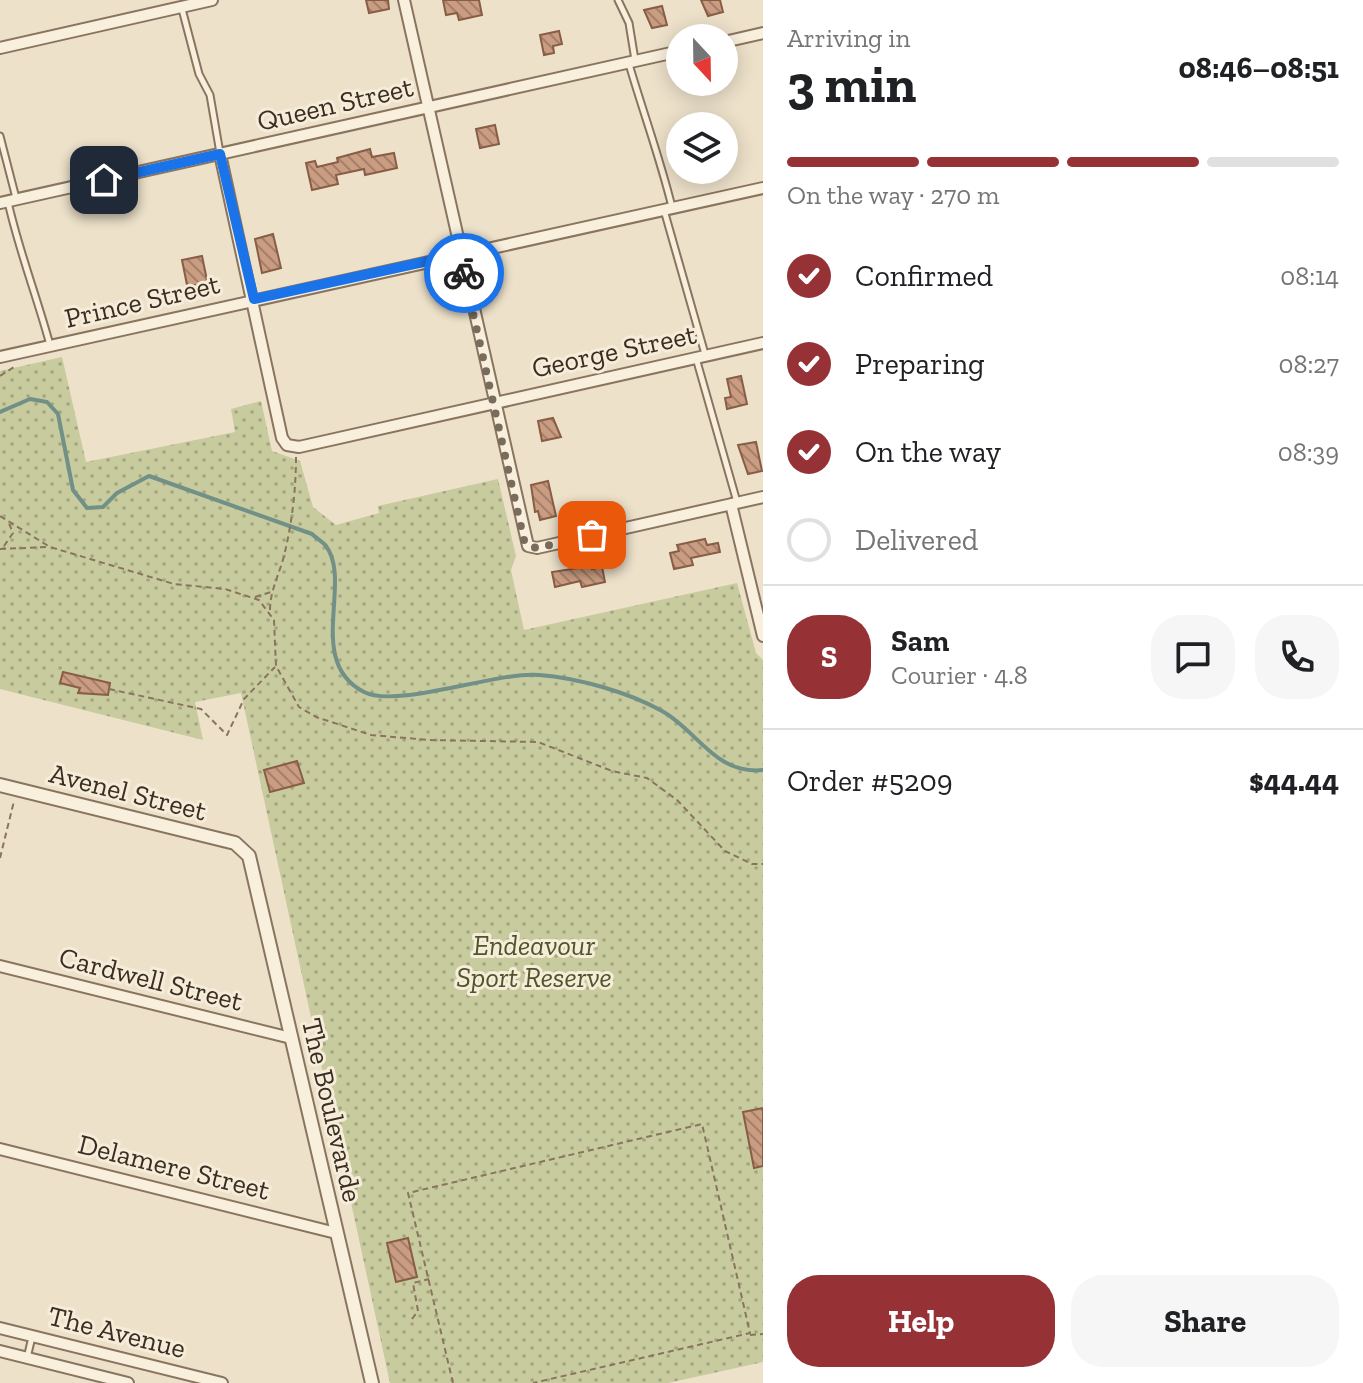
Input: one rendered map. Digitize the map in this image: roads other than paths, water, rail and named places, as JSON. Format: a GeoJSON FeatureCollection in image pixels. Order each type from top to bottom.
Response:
{"type":"FeatureCollection","features":[{"type":"Feature","properties":{"kind":"street"},"geometry":{"type":"LineString","coordinates":[[0,48],[212,0]]}},
{"type":"Feature","properties":{"kind":"street"},"geometry":{"type":"LineString","coordinates":[[404,0],[528,546],[537,548],[763,497]]}},
{"type":"Feature","properties":{"kind":"street"},"geometry":{"type":"LineString","coordinates":[[738,39],[763,33]]}},
{"type":"Feature","properties":{"kind":"street","name":"Queen Street"},"geometry":{"type":"LineString","coordinates":[[8,201],[666,54]]}},
{"type":"Feature","properties":{"kind":"street"},"geometry":{"type":"LineString","coordinates":[[220,154],[254,299]]}},
{"type":"Feature","properties":{"kind":"street","name":"Prince Street"},"geometry":{"type":"LineString","coordinates":[[0,357],[763,188]]}},
{"type":"Feature","properties":{"kind":"street","name":"George Street"},"geometry":{"type":"LineString","coordinates":[[254,299],[282,438],[292,445],[763,343]]}},
{"type":"Feature","properties":{"kind":"street"},"geometry":{"type":"LineString","coordinates":[[734,504],[763,636]]}},
{"type":"Feature","properties":{"kind":"street","name":"Avenel Street"},"geometry":{"type":"LineString","coordinates":[[0,785],[233,842],[244,848]]}},
{"type":"Feature","properties":{"kind":"street","name":"The Boulevarde"},"geometry":{"type":"LineString","coordinates":[[244,848],[249,856],[372,1383]]}},
{"type":"Feature","properties":{"kind":"street","name":"Cardwell Street"},"geometry":{"type":"LineString","coordinates":[[0,966],[291,1038]]}},
{"type":"Feature","properties":{"kind":"street","name":"Delamere Street"},"geometry":{"type":"LineString","coordinates":[[0,1149],[336,1233]]}},
{"type":"Feature","properties":{"kind":"street","name":"The Avenue"},"geometry":{"type":"LineString","coordinates":[[0,1328],[222,1383]]}},
{"type":"Feature","properties":{"kind":"street","name":"The Avenue"},"geometry":{"type":"LineString","coordinates":[[0,1351],[128,1383]]}},
{"type":"Feature","properties":{"kind":"lane"},"geometry":{"type":"LineString","coordinates":[[618,0],[629,23],[632,62],[647,126],[657,146],[668,209],[734,504]]}},
{"type":"Feature","properties":{"kind":"lane"},"geometry":{"type":"LineString","coordinates":[[188,3],[199,74],[210,95],[220,154]]}},
{"type":"Feature","properties":{"kind":"lane"},"geometry":{"type":"LineString","coordinates":[[0,136],[8,201],[20,257],[34,283],[51,346]]}},
{"type":"Feature","properties":{"kind":"lane"},"geometry":{"type":"LineString","coordinates":[[27,1358],[32,1336]]}},
{"type":"Feature","properties":{"kind":"waterway"},"geometry":{"type":"LineString","coordinates":[[0,412],[30,399],[47,402],[58,414],[73,490],[87,508],[103,507],[117,493],[149,476],[312,534],[326,546],[333,561],[333,642],[337,662],[347,679],[364,692],[400,696],[521,675],[570,679],[649,704],[675,719],[719,759],[746,770],[763,770]]}},
{"type":"Feature","properties":{"kind":"park label","name":"Endeavour Sport Reserve"},"geometry":{"type":"Point","coordinates":[534,961]}}]}
